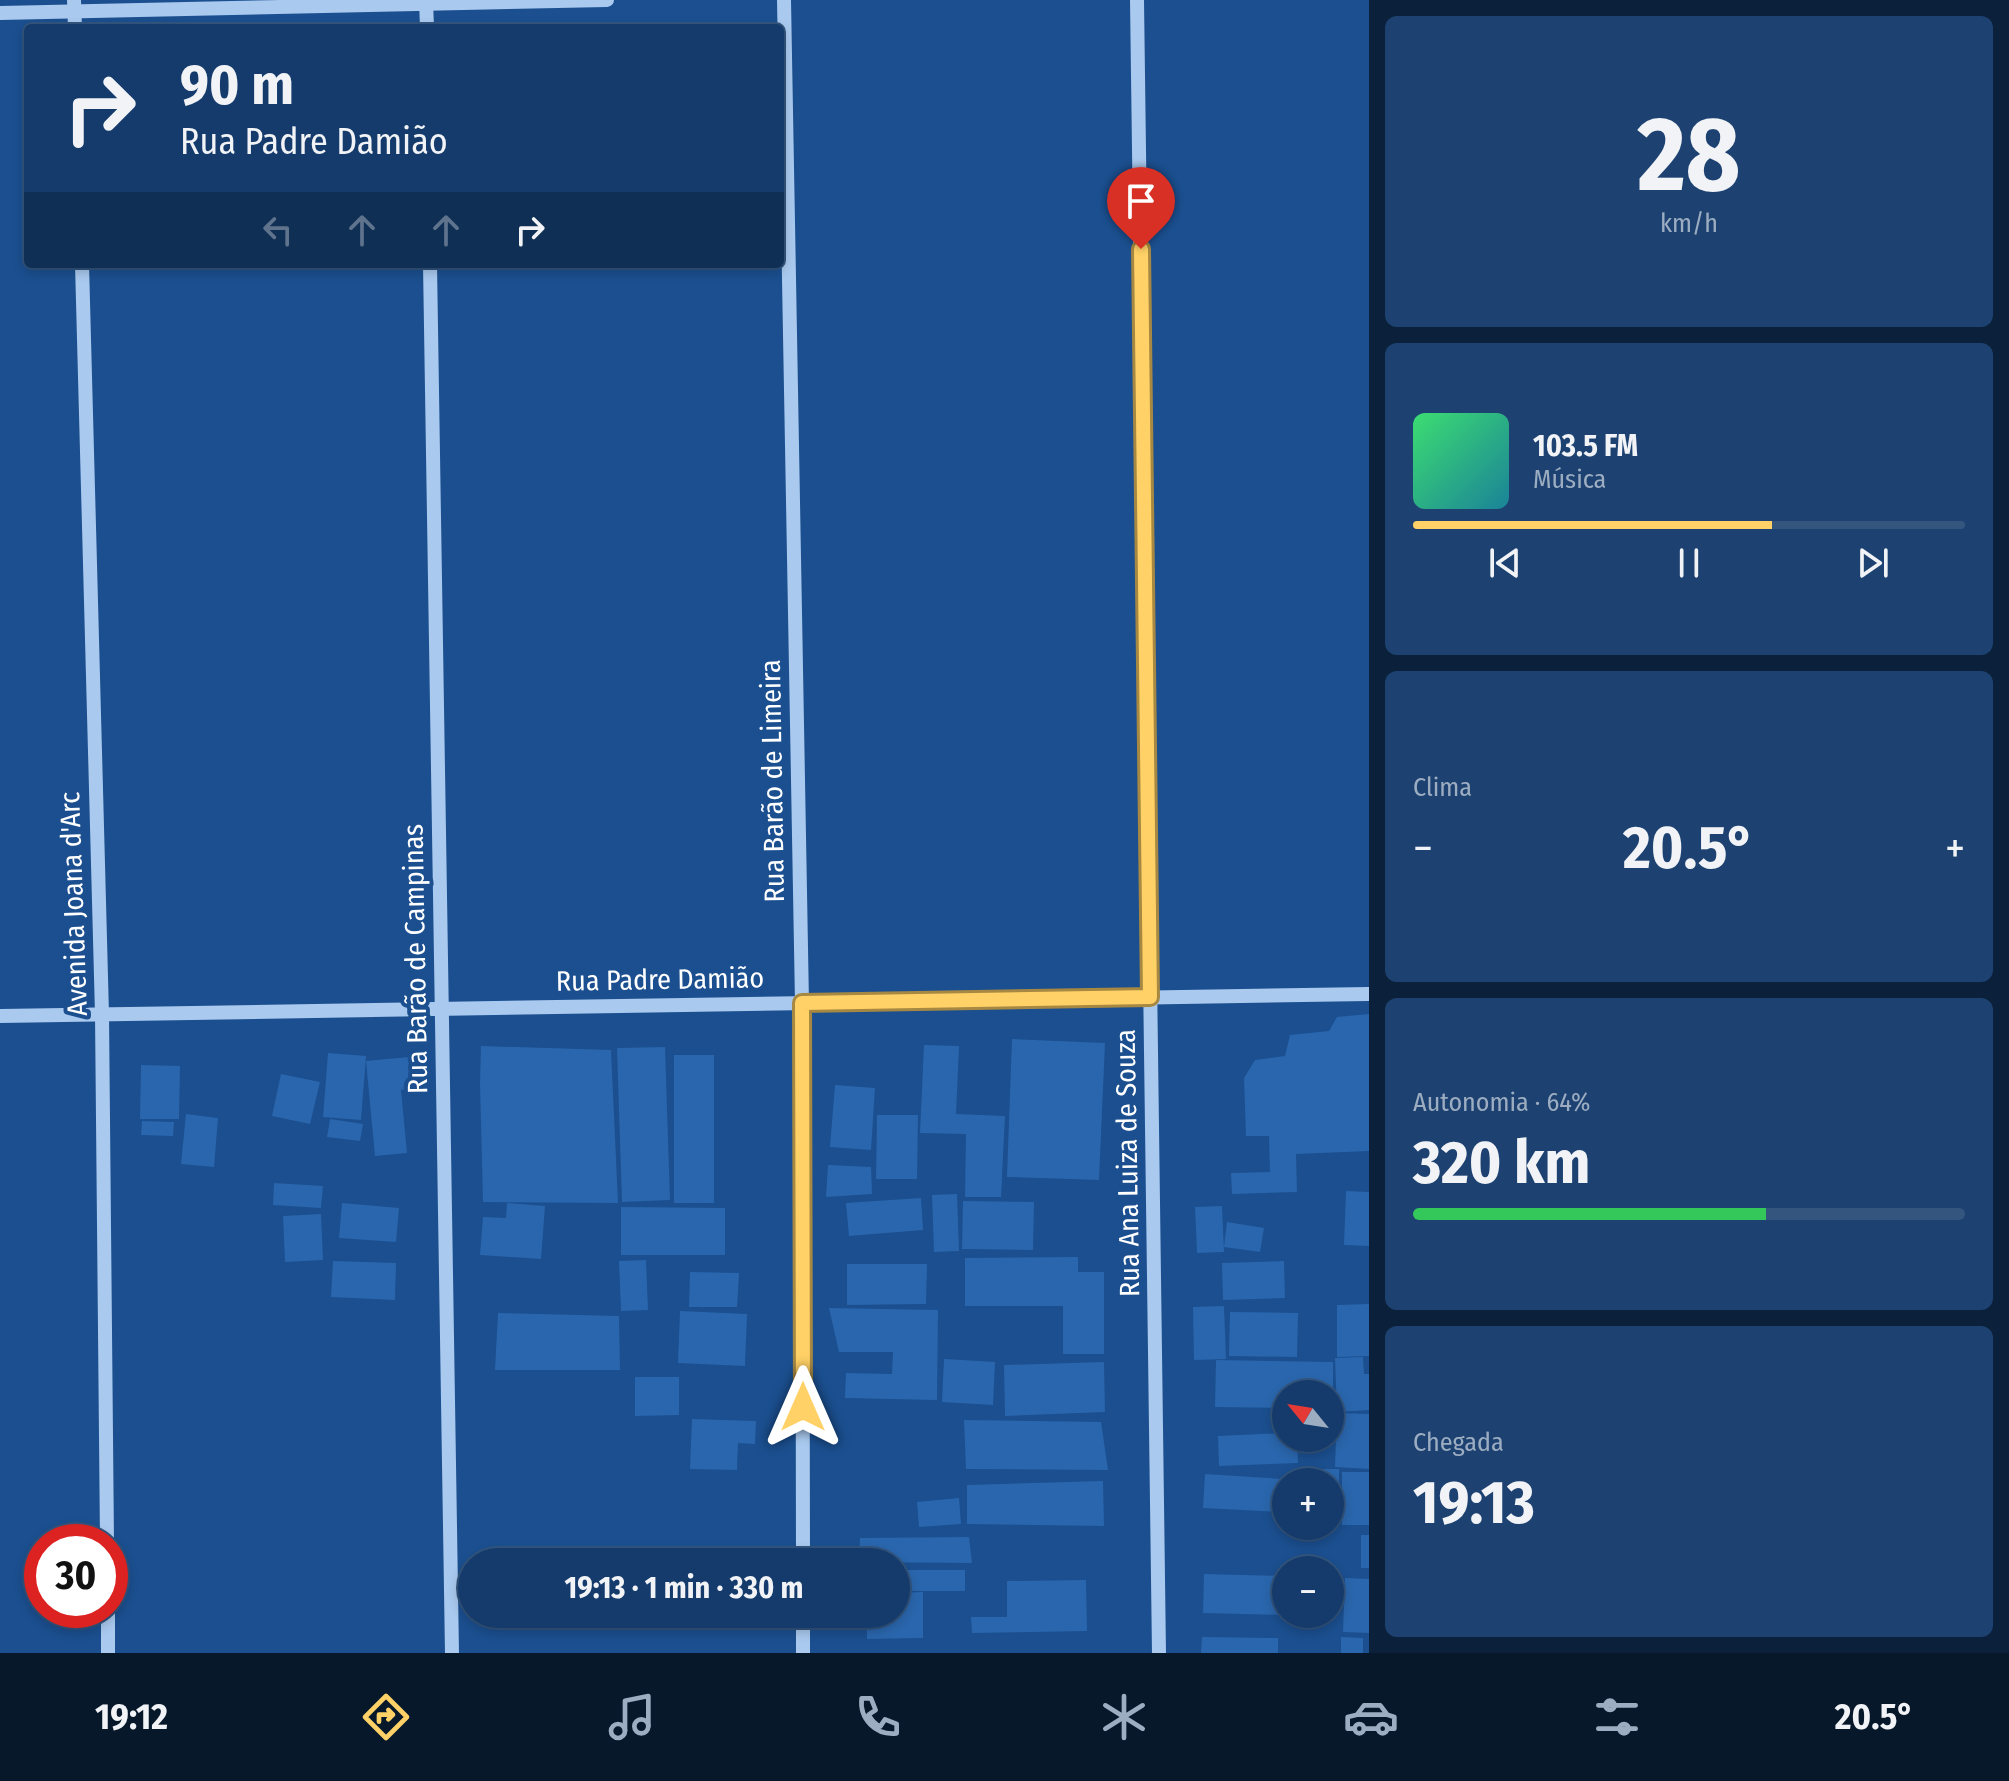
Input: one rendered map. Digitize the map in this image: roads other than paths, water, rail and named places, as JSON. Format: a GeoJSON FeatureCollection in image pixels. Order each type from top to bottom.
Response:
{"type":"FeatureCollection","features":[{"type":"Feature","properties":{"kind":"street"},"geometry":{"type":"LineString","coordinates":[[0,13],[74,6],[607,0]]}},
{"type":"Feature","properties":{"kind":"street","name":"Rua Barão de Limeira"},"geometry":{"type":"LineString","coordinates":[[784,0],[802,1003],[803,1548]]}},
{"type":"Feature","properties":{"kind":"street","name":"Rua Ana Luiza de Souza"},"geometry":{"type":"LineString","coordinates":[[1137,0],[1159,1653]]}},
{"type":"Feature","properties":{"kind":"street"},"geometry":{"type":"LineString","coordinates":[[426,1],[427,24]]}},
{"type":"Feature","properties":{"kind":"street","name":"Avenida Joana d'Arc"},"geometry":{"type":"LineString","coordinates":[[82,268],[102,1014],[107,1524]]}},
{"type":"Feature","properties":{"kind":"street","name":"Rua Barão de Campinas"},"geometry":{"type":"LineString","coordinates":[[430,268],[452,1653]]}},
{"type":"Feature","properties":{"kind":"street","name":"Rua Padre Damião"},"geometry":{"type":"LineString","coordinates":[[0,1016],[1369,994]]}},
{"type":"Feature","properties":{"kind":"street"},"geometry":{"type":"LineString","coordinates":[[108,1628],[108,1653]]}},
{"type":"Feature","properties":{"kind":"street"},"geometry":{"type":"LineString","coordinates":[[803,1628],[803,1653]]}}]}
